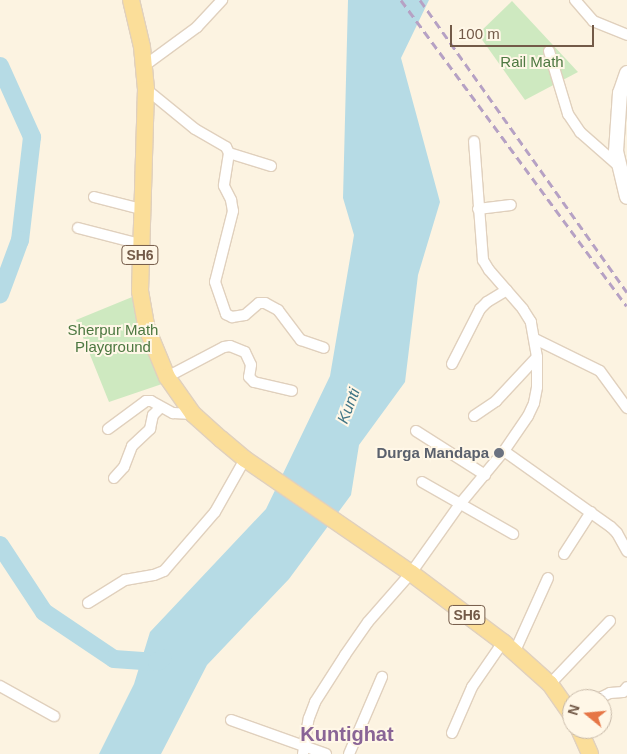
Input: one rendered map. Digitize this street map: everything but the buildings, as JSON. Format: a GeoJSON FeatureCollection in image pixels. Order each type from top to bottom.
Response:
{"type":"FeatureCollection","features":[{"type":"Feature","properties":{"kind":"main road","name":"SH6"},"geometry":{"type":"LineString","coordinates":[[131,0],[138,26],[146,89],[140,244],[142,307],[152,343],[167,376],[193,414],[252,463],[411,573],[509,647],[550,684],[562,701]]}},
{"type":"Feature","properties":{"kind":"main road"},"geometry":{"type":"LineString","coordinates":[[627,73],[620,93],[616,151],[627,197]]}},
{"type":"Feature","properties":{"kind":"main road"},"geometry":{"type":"LineString","coordinates":[[583,739],[590,754]]}},
{"type":"Feature","properties":{"kind":"street"},"geometry":{"type":"LineString","coordinates":[[144,66],[197,27],[222,0]]}},
{"type":"Feature","properties":{"kind":"street"},"geometry":{"type":"LineString","coordinates":[[580,2],[593,21],[627,35]]}},
{"type":"Feature","properties":{"kind":"street"},"geometry":{"type":"LineString","coordinates":[[549,51],[568,114],[580,132],[620,168]]}},
{"type":"Feature","properties":{"kind":"street"},"geometry":{"type":"LineString","coordinates":[[146,89],[195,129],[226,147],[230,153],[271,166]]}},
{"type":"Feature","properties":{"kind":"street"},"geometry":{"type":"LineString","coordinates":[[303,751],[309,718],[316,702],[368,622],[411,573],[460,504],[504,451],[528,416],[534,403],[537,387],[537,356],[535,339],[527,316],[483,260],[474,141]]}},
{"type":"Feature","properties":{"kind":"street"},"geometry":{"type":"LineString","coordinates":[[230,153],[224,186],[232,200],[232,222],[215,274],[215,282],[224,311],[232,316],[245,315],[259,303],[265,303],[278,310],[300,340],[324,348]]}},
{"type":"Feature","properties":{"kind":"street"},"geometry":{"type":"LineString","coordinates":[[94,198],[141,210]]}},
{"type":"Feature","properties":{"kind":"street"},"geometry":{"type":"LineString","coordinates":[[478,209],[512,205]]}},
{"type":"Feature","properties":{"kind":"street"},"geometry":{"type":"LineString","coordinates":[[78,228],[140,244]]}},
{"type":"Feature","properties":{"kind":"street"},"geometry":{"type":"LineString","coordinates":[[452,364],[480,309],[487,302],[507,290]]}},
{"type":"Feature","properties":{"kind":"street"},"geometry":{"type":"LineString","coordinates":[[535,339],[600,371],[627,408]]}},
{"type":"Feature","properties":{"kind":"street"},"geometry":{"type":"LineString","coordinates":[[167,376],[224,347],[230,346],[245,352],[251,365],[249,377],[254,382],[292,391]]}},
{"type":"Feature","properties":{"kind":"street"},"geometry":{"type":"LineString","coordinates":[[474,416],[496,401],[537,356]]}},
{"type":"Feature","properties":{"kind":"street"},"geometry":{"type":"LineString","coordinates":[[108,430],[146,401],[151,401],[173,413],[193,414]]}},
{"type":"Feature","properties":{"kind":"street"},"geometry":{"type":"LineString","coordinates":[[114,478],[122,470],[132,446],[150,429],[154,414],[161,407]]}},
{"type":"Feature","properties":{"kind":"street"},"geometry":{"type":"LineString","coordinates":[[416,430],[485,475]]}},
{"type":"Feature","properties":{"kind":"street"},"geometry":{"type":"LineString","coordinates":[[504,451],[617,532],[627,550]]}},
{"type":"Feature","properties":{"kind":"street"},"geometry":{"type":"LineString","coordinates":[[88,603],[125,580],[154,575],[164,571],[219,507],[252,463]]}},
{"type":"Feature","properties":{"kind":"street"},"geometry":{"type":"LineString","coordinates":[[422,482],[513,534]]}},
{"type":"Feature","properties":{"kind":"street"},"geometry":{"type":"LineString","coordinates":[[564,554],[591,512]]}},
{"type":"Feature","properties":{"kind":"street"},"geometry":{"type":"LineString","coordinates":[[452,733],[472,687],[509,647],[548,578]]}},
{"type":"Feature","properties":{"kind":"street"},"geometry":{"type":"LineString","coordinates":[[550,684],[610,620]]}},
{"type":"Feature","properties":{"kind":"street"},"geometry":{"type":"LineString","coordinates":[[348,754],[382,677]]}},
{"type":"Feature","properties":{"kind":"street"},"geometry":{"type":"LineString","coordinates":[[0,686],[54,716]]}},
{"type":"Feature","properties":{"kind":"street"},"geometry":{"type":"LineString","coordinates":[[612,693],[623,692],[627,687]]}},
{"type":"Feature","properties":{"kind":"street"},"geometry":{"type":"LineString","coordinates":[[231,720],[303,751],[326,754]]}},
{"type":"Feature","properties":{"kind":"green space","name":"Rail Math"},"geometry":{"type":"Polygon","coordinates":[[[512,1],[578,72],[525,100],[478,34],[512,1]]]}},
{"type":"Feature","properties":{"kind":"green space","name":"Sherpur Math Playground"},"geometry":{"type":"Polygon","coordinates":[[[137,295],[142,341],[162,384],[109,402],[76,320],[137,295]]]}},
{"type":"Feature","properties":{"kind":"water","name":"Kunti"},"geometry":{"type":"Polygon","coordinates":[[[348,0],[429,0],[401,58],[440,202],[418,275],[405,382],[359,445],[351,495],[289,579],[207,665],[161,754],[99,754],[134,684],[150,632],[266,509],[330,376],[354,235],[343,198],[348,0]]]}},
{"type":"Feature","properties":{"kind":"waterway"},"geometry":{"type":"LineString","coordinates":[[0,66],[32,137],[20,240],[0,294]]}},
{"type":"Feature","properties":{"kind":"waterway"},"geometry":{"type":"LineString","coordinates":[[0,545],[44,612],[114,659],[157,662],[163,658]]}},
{"type":"Feature","properties":{"kind":"railway"},"geometry":{"type":"LineString","coordinates":[[401,0],[627,306]]}},
{"type":"Feature","properties":{"kind":"railway"},"geometry":{"type":"LineString","coordinates":[[420,0],[627,292]]}},
{"type":"Feature","properties":{"kind":"place","name":"Durga Mandapa"},"geometry":{"type":"Point","coordinates":[499,453]}},
{"type":"Feature","properties":{"kind":"district","name":"Kuntighat"},"geometry":{"type":"Point","coordinates":[347,734]}}]}
